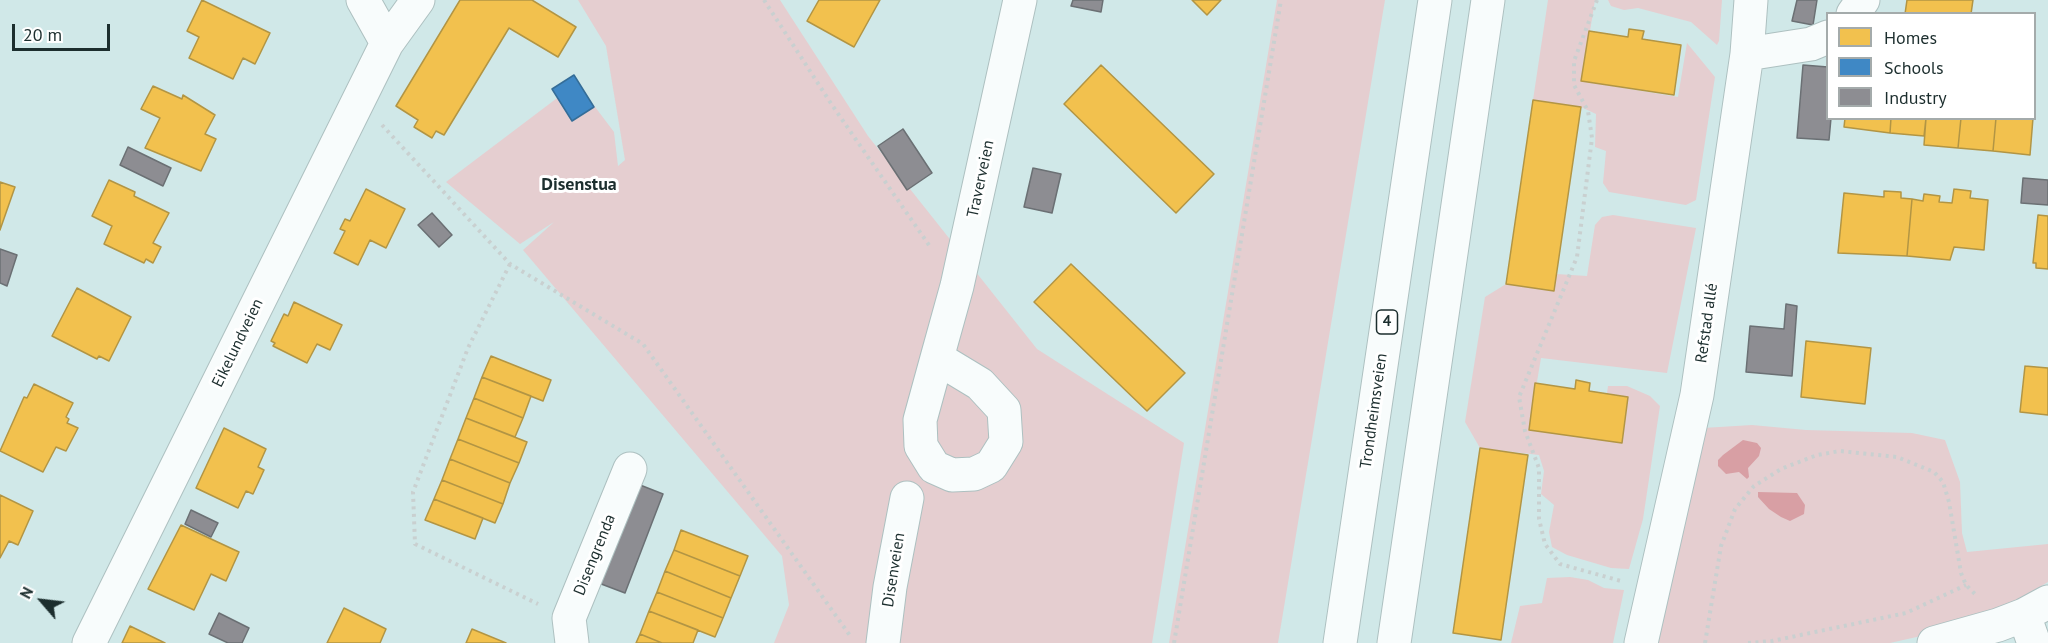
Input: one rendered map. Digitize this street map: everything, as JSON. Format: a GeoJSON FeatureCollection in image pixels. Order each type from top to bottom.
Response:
{"type":"FeatureCollection","features":[{"type":"Feature","properties":{"kind":"main road"},"geometry":{"type":"LineString","coordinates":[[363,0],[387,43]]}},
{"type":"Feature","properties":{"kind":"main road","name":"Eikelundveien"},"geometry":{"type":"LineString","coordinates":[[89,643],[387,43],[418,0]]}},
{"type":"Feature","properties":{"kind":"main road","name":"Traverveien"},"geometry":{"type":"LineString","coordinates":[[937,358],[957,286],[1020,0]]}},
{"type":"Feature","properties":{"kind":"main road","name":"Trondheimsveien"},"geometry":{"type":"LineString","coordinates":[[1340,643],[1435,0]]}},
{"type":"Feature","properties":{"kind":"main road"},"geometry":{"type":"LineString","coordinates":[[1394,643],[1488,0]]}},
{"type":"Feature","properties":{"kind":"main road","name":"Refstad allé"},"geometry":{"type":"LineString","coordinates":[[1641,643],[1697,395],[1746,54],[1751,0]]}},
{"type":"Feature","properties":{"kind":"main road"},"geometry":{"type":"LineString","coordinates":[[1746,54],[1822,44]]}},
{"type":"Feature","properties":{"kind":"main road","name":"Disengrenda"},"geometry":{"type":"LineString","coordinates":[[571,631],[630,469]]}},
{"type":"Feature","properties":{"kind":"main road","name":"Disenveien"},"geometry":{"type":"LineString","coordinates":[[883,643],[907,498]]}},
{"type":"Feature","properties":{"kind":"main road"},"geometry":{"type":"LineString","coordinates":[[1934,643],[2026,621]]}},
{"type":"Feature","properties":{"kind":"path"},"geometry":{"type":"LineString","coordinates":[[764,0],[832,105],[957,286]]}},
{"type":"Feature","properties":{"kind":"path"},"geometry":{"type":"LineString","coordinates":[[1174,643],[1281,0]]}},
{"type":"Feature","properties":{"kind":"path"},"geometry":{"type":"LineString","coordinates":[[1597,0],[1575,61],[1574,85],[1588,111],[1592,138],[1577,257],[1520,397],[1525,431],[1539,468],[1539,519],[1545,544],[1560,564],[1653,591]]}},
{"type":"Feature","properties":{"kind":"path"},"geometry":{"type":"LineString","coordinates":[[358,100],[510,264],[643,344],[855,643]]}},
{"type":"Feature","properties":{"kind":"path"},"geometry":{"type":"LineString","coordinates":[[510,264],[468,348],[412,492],[415,544],[571,631]]}},
{"type":"Feature","properties":{"kind":"path"},"geometry":{"type":"LineString","coordinates":[[1705,643],[1719,554],[1735,509],[1754,486],[1781,469],[1817,455],[1840,451],[1868,452],[1897,457],[1934,472],[1943,482],[1949,502],[1957,557],[1966,585],[2026,621]]}},
{"type":"Feature","properties":{"kind":"path"},"geometry":{"type":"LineString","coordinates":[[1748,643],[1772,641],[1906,613],[1966,585]]}},
{"type":"Feature","properties":{"kind":"shaded area"},"geometry":{"type":"Polygon","coordinates":[[[578,0],[780,0],[868,136],[1037,349],[1184,443],[1152,643],[774,643],[789,605],[782,556],[523,250],[554,222],[520,244],[446,182],[577,83],[614,132],[618,166],[625,160],[606,46],[578,0]]]}},
{"type":"Feature","properties":{"kind":"shaded area"},"geometry":{"type":"Polygon","coordinates":[[[1277,0],[1385,0],[1278,643],[1169,643],[1277,0]]]}},
{"type":"Feature","properties":{"kind":"shaded area"},"geometry":{"type":"Polygon","coordinates":[[[1548,0],[1595,0],[1582,81],[1678,97],[1687,43],[1715,77],[1696,200],[1686,205],[1609,192],[1603,183],[1606,151],[1595,147],[1596,114],[1581,107],[1533,100],[1548,0]]]}},
{"type":"Feature","properties":{"kind":"shaded area"},"geometry":{"type":"Polygon","coordinates":[[[1608,0],[1722,0],[1719,41],[1717,45],[1691,22],[1638,8],[1624,10],[1611,6],[1608,0]]]}},
{"type":"Feature","properties":{"kind":"shaded area"},"geometry":{"type":"Polygon","coordinates":[[[1613,215],[1696,228],[1667,373],[1541,358],[1529,429],[1621,443],[1628,397],[1607,393],[1608,386],[1627,386],[1650,396],[1660,406],[1643,519],[1629,569],[1611,568],[1567,555],[1552,547],[1549,532],[1554,505],[1541,494],[1544,471],[1539,455],[1480,448],[1465,422],[1485,297],[1506,284],[1556,274],[1587,276],[1595,225],[1602,217],[1613,215]]]}},
{"type":"Feature","properties":{"kind":"shaded area"},"geometry":{"type":"Polygon","coordinates":[[[1752,425],[1806,430],[1912,433],[1945,440],[1960,482],[1962,533],[1967,552],[2048,544],[2048,582],[2018,600],[1952,629],[1890,643],[1656,643],[1703,428],[1752,425]]]}},
{"type":"Feature","properties":{"kind":"shaded area"},"geometry":{"type":"Polygon","coordinates":[[[1743,440],[1757,443],[1761,448],[1759,456],[1748,468],[1749,477],[1747,479],[1739,472],[1726,474],[1718,466],[1718,460],[1743,440]]]}},
{"type":"Feature","properties":{"kind":"shaded area"},"geometry":{"type":"Polygon","coordinates":[[[1758,492],[1797,493],[1805,505],[1804,514],[1790,521],[1781,517],[1769,509],[1758,497],[1758,492]]]}},
{"type":"Feature","properties":{"kind":"shaded area"},"geometry":{"type":"Polygon","coordinates":[[[1570,577],[1588,580],[1604,588],[1624,590],[1613,643],[1511,643],[1520,606],[1542,603],[1547,578],[1570,577]]]}},
{"type":"Feature","properties":{"kind":"building: Homes"},"geometry":{"type":"Polygon","coordinates":[[[202,0],[270,33],[255,64],[243,58],[233,79],[189,58],[199,37],[187,31],[202,0]]]}},
{"type":"Feature","properties":{"kind":"building: Homes"},"geometry":{"type":"Polygon","coordinates":[[[460,0],[532,0],[576,27],[558,57],[509,28],[444,135],[436,131],[432,138],[414,127],[418,120],[396,106],[460,0]]]}},
{"type":"Feature","properties":{"kind":"building: Homes"},"geometry":{"type":"Polygon","coordinates":[[[819,0],[880,0],[854,47],[807,21],[819,0]]]}},
{"type":"Feature","properties":{"kind":"building: Homes"},"geometry":{"type":"Polygon","coordinates":[[[1192,0],[1221,0],[1207,15],[1192,0]]]}},
{"type":"Feature","properties":{"kind":"building: Homes"},"geometry":{"type":"Polygon","coordinates":[[[1907,0],[1973,0],[1971,12],[1905,12],[1907,0]]]}},
{"type":"Feature","properties":{"kind":"building: Homes"},"geometry":{"type":"Polygon","coordinates":[[[1629,29],[1644,31],[1642,39],[1681,45],[1674,95],[1581,81],[1589,31],[1628,37],[1629,29]]]}},
{"type":"Feature","properties":{"kind":"building: Homes"},"geometry":{"type":"Polygon","coordinates":[[[1101,65],[1214,174],[1176,213],[1064,104],[1101,65]]]}},
{"type":"Feature","properties":{"kind":"building: Homes"},"geometry":{"type":"Polygon","coordinates":[[[153,86],[182,99],[183,95],[215,115],[205,134],[216,139],[201,171],[145,148],[160,118],[141,109],[153,86]]]}},
{"type":"Feature","properties":{"kind":"building: Homes"},"geometry":{"type":"Polygon","coordinates":[[[1533,100],[1581,107],[1554,291],[1506,284],[1533,100]]]}},
{"type":"Feature","properties":{"kind":"building: Homes"},"geometry":{"type":"Polygon","coordinates":[[[1845,120],[1891,120],[1890,133],[1844,127],[1845,120]]]}},
{"type":"Feature","properties":{"kind":"building: Homes"},"geometry":{"type":"Polygon","coordinates":[[[1891,120],[1926,120],[1924,136],[1890,133],[1891,120]]]}},
{"type":"Feature","properties":{"kind":"building: Homes"},"geometry":{"type":"Polygon","coordinates":[[[1926,120],[1961,120],[1958,148],[1924,145],[1926,120]]]}},
{"type":"Feature","properties":{"kind":"building: Homes"},"geometry":{"type":"Polygon","coordinates":[[[1961,120],[1996,120],[1993,151],[1958,148],[1961,120]]]}},
{"type":"Feature","properties":{"kind":"building: Homes"},"geometry":{"type":"Polygon","coordinates":[[[1996,120],[2033,120],[2030,155],[1993,151],[1996,120]]]}},
{"type":"Feature","properties":{"kind":"building: Homes"},"geometry":{"type":"Polygon","coordinates":[[[109,180],[135,192],[134,196],[169,213],[153,243],[161,247],[153,263],[146,259],[144,263],[104,244],[112,226],[92,216],[109,180]]]}},
{"type":"Feature","properties":{"kind":"building: Homes"},"geometry":{"type":"Polygon","coordinates":[[[0,182],[15,187],[0,230],[0,182]]]}},
{"type":"Feature","properties":{"kind":"building: Homes"},"geometry":{"type":"Polygon","coordinates":[[[366,189],[405,209],[386,248],[370,240],[358,265],[334,253],[345,231],[340,229],[345,219],[350,221],[366,189]]]}},
{"type":"Feature","properties":{"kind":"building: Homes"},"geometry":{"type":"Polygon","coordinates":[[[1954,189],[1971,191],[1970,198],[1988,200],[1984,250],[1954,247],[1950,260],[1907,256],[1912,199],[1923,201],[1924,194],[1940,196],[1939,202],[1952,203],[1954,189]]]}},
{"type":"Feature","properties":{"kind":"building: Homes"},"geometry":{"type":"Polygon","coordinates":[[[1884,191],[1901,192],[1901,198],[1912,199],[1907,256],[1838,253],[1844,193],[1884,197],[1884,191]]]}},
{"type":"Feature","properties":{"kind":"building: Homes"},"geometry":{"type":"Polygon","coordinates":[[[2038,215],[2048,216],[2048,269],[2036,268],[2036,263],[2033,263],[2038,215]]]}},
{"type":"Feature","properties":{"kind":"building: Homes"},"geometry":{"type":"Polygon","coordinates":[[[1071,264],[1185,373],[1147,411],[1034,302],[1071,264]]]}},
{"type":"Feature","properties":{"kind":"building: Homes"},"geometry":{"type":"Polygon","coordinates":[[[77,288],[131,317],[109,361],[99,356],[97,359],[52,336],[77,288]]]}},
{"type":"Feature","properties":{"kind":"building: Homes"},"geometry":{"type":"Polygon","coordinates":[[[294,302],[342,325],[330,350],[317,344],[307,363],[273,346],[275,343],[271,341],[284,314],[288,316],[294,302]]]}},
{"type":"Feature","properties":{"kind":"building: Homes"},"geometry":{"type":"Polygon","coordinates":[[[1806,341],[1871,348],[1865,404],[1801,397],[1806,341]]]}},
{"type":"Feature","properties":{"kind":"building: Homes"},"geometry":{"type":"Polygon","coordinates":[[[491,356],[551,380],[543,401],[482,377],[491,356]]]}},
{"type":"Feature","properties":{"kind":"building: Homes"},"geometry":{"type":"Polygon","coordinates":[[[2025,366],[2048,368],[2048,415],[2020,412],[2025,366]]]}},
{"type":"Feature","properties":{"kind":"building: Homes"},"geometry":{"type":"Polygon","coordinates":[[[482,377],[531,396],[523,418],[474,398],[482,377]]]}},
{"type":"Feature","properties":{"kind":"building: Homes"},"geometry":{"type":"Polygon","coordinates":[[[1576,380],[1590,383],[1589,391],[1628,397],[1622,443],[1529,430],[1535,383],[1575,389],[1576,380]]]}},
{"type":"Feature","properties":{"kind":"building: Homes"},"geometry":{"type":"Polygon","coordinates":[[[34,384],[73,403],[66,417],[69,419],[67,423],[78,428],[66,451],[56,447],[43,472],[0,451],[24,397],[27,398],[34,384]]]}},
{"type":"Feature","properties":{"kind":"building: Homes"},"geometry":{"type":"Polygon","coordinates":[[[474,398],[523,418],[515,437],[466,418],[474,398]]]}},
{"type":"Feature","properties":{"kind":"building: Homes"},"geometry":{"type":"Polygon","coordinates":[[[466,418],[527,442],[519,463],[458,439],[466,418]]]}},
{"type":"Feature","properties":{"kind":"building: Homes"},"geometry":{"type":"Polygon","coordinates":[[[224,428],[266,449],[258,467],[264,470],[253,494],[246,491],[238,508],[196,488],[224,428]]]}},
{"type":"Feature","properties":{"kind":"building: Homes"},"geometry":{"type":"Polygon","coordinates":[[[458,439],[519,463],[510,483],[450,459],[458,439]]]}},
{"type":"Feature","properties":{"kind":"building: Homes"},"geometry":{"type":"Polygon","coordinates":[[[1480,448],[1528,455],[1501,640],[1453,633],[1480,448]]]}},
{"type":"Feature","properties":{"kind":"building: Homes"},"geometry":{"type":"Polygon","coordinates":[[[450,459],[510,483],[503,504],[442,480],[450,459]]]}},
{"type":"Feature","properties":{"kind":"building: Homes"},"geometry":{"type":"Polygon","coordinates":[[[442,480],[503,504],[495,523],[434,499],[442,480]]]}},
{"type":"Feature","properties":{"kind":"building: Homes"},"geometry":{"type":"Polygon","coordinates":[[[0,495],[33,511],[18,545],[9,541],[0,558],[0,495]]]}},
{"type":"Feature","properties":{"kind":"building: Homes"},"geometry":{"type":"Polygon","coordinates":[[[434,499],[483,518],[475,539],[425,520],[434,499]]]}},
{"type":"Feature","properties":{"kind":"building: Homes"},"geometry":{"type":"Polygon","coordinates":[[[181,525],[239,552],[226,581],[211,574],[194,610],[148,589],[181,525]]]}},
{"type":"Feature","properties":{"kind":"building: Homes"},"geometry":{"type":"Polygon","coordinates":[[[681,530],[748,556],[740,576],[674,550],[681,530]]]}},
{"type":"Feature","properties":{"kind":"building: Homes"},"geometry":{"type":"Polygon","coordinates":[[[674,550],[740,576],[731,598],[665,571],[674,550]]]}},
{"type":"Feature","properties":{"kind":"building: Homes"},"geometry":{"type":"Polygon","coordinates":[[[665,571],[731,598],[723,618],[657,592],[665,571]]]}},
{"type":"Feature","properties":{"kind":"building: Homes"},"geometry":{"type":"Polygon","coordinates":[[[657,592],[723,618],[715,637],[649,611],[657,592]]]}},
{"type":"Feature","properties":{"kind":"building: Homes"},"geometry":{"type":"Polygon","coordinates":[[[344,608],[386,629],[380,643],[327,643],[344,608]]]}},
{"type":"Feature","properties":{"kind":"building: Homes"},"geometry":{"type":"Polygon","coordinates":[[[649,611],[698,630],[693,643],[662,643],[640,634],[649,611]]]}},
{"type":"Feature","properties":{"kind":"building: Homes"},"geometry":{"type":"Polygon","coordinates":[[[130,626],[165,643],[122,643],[130,626]]]}},
{"type":"Feature","properties":{"kind":"building: Homes"},"geometry":{"type":"Polygon","coordinates":[[[472,629],[506,643],[466,643],[472,629]]]}},
{"type":"Feature","properties":{"kind":"building: Homes"},"geometry":{"type":"Polygon","coordinates":[[[640,634],[662,643],[636,643],[640,634]]]}},
{"type":"Feature","properties":{"kind":"building: Schools"},"geometry":{"type":"Polygon","coordinates":[[[574,75],[594,107],[572,121],[552,89],[574,75]]]}},
{"type":"Feature","properties":{"kind":"building: Industry"},"geometry":{"type":"Polygon","coordinates":[[[1073,0],[1103,0],[1101,12],[1071,6],[1073,0]]]}},
{"type":"Feature","properties":{"kind":"building: Industry"},"geometry":{"type":"Polygon","coordinates":[[[1797,0],[1817,0],[1813,25],[1792,21],[1797,0]]]}},
{"type":"Feature","properties":{"kind":"building: Industry"},"geometry":{"type":"Polygon","coordinates":[[[1803,65],[1826,67],[1826,120],[1831,120],[1829,140],[1797,138],[1803,65]]]}},
{"type":"Feature","properties":{"kind":"building: Industry"},"geometry":{"type":"Polygon","coordinates":[[[903,129],[932,173],[907,190],[878,146],[903,129]]]}},
{"type":"Feature","properties":{"kind":"building: Industry"},"geometry":{"type":"Polygon","coordinates":[[[128,147],[171,168],[163,186],[120,165],[128,147]]]}},
{"type":"Feature","properties":{"kind":"building: Industry"},"geometry":{"type":"Polygon","coordinates":[[[1033,168],[1061,174],[1052,213],[1024,207],[1033,168]]]}},
{"type":"Feature","properties":{"kind":"building: Industry"},"geometry":{"type":"Polygon","coordinates":[[[2023,178],[2048,180],[2048,205],[2021,203],[2023,178]]]}},
{"type":"Feature","properties":{"kind":"building: Industry"},"geometry":{"type":"Polygon","coordinates":[[[432,213],[452,235],[439,247],[418,225],[432,213]]]}},
{"type":"Feature","properties":{"kind":"building: Industry"},"geometry":{"type":"Polygon","coordinates":[[[0,249],[17,255],[7,286],[0,283],[0,249]]]}},
{"type":"Feature","properties":{"kind":"building: Industry"},"geometry":{"type":"Polygon","coordinates":[[[1786,304],[1797,306],[1792,376],[1746,372],[1750,326],[1784,329],[1786,304]]]}},
{"type":"Feature","properties":{"kind":"building: Industry"},"geometry":{"type":"Polygon","coordinates":[[[635,483],[663,494],[625,593],[596,582],[635,483]]]}},
{"type":"Feature","properties":{"kind":"building: Industry"},"geometry":{"type":"Polygon","coordinates":[[[191,510],[218,523],[211,537],[185,524],[191,510]]]}},
{"type":"Feature","properties":{"kind":"building: Industry"},"geometry":{"type":"Polygon","coordinates":[[[219,613],[249,628],[242,643],[228,643],[209,634],[219,613]]]}},
{"type":"Feature","properties":{"kind":"district","name":"Disenstua"},"geometry":{"type":"Point","coordinates":[579,185]}}]}
